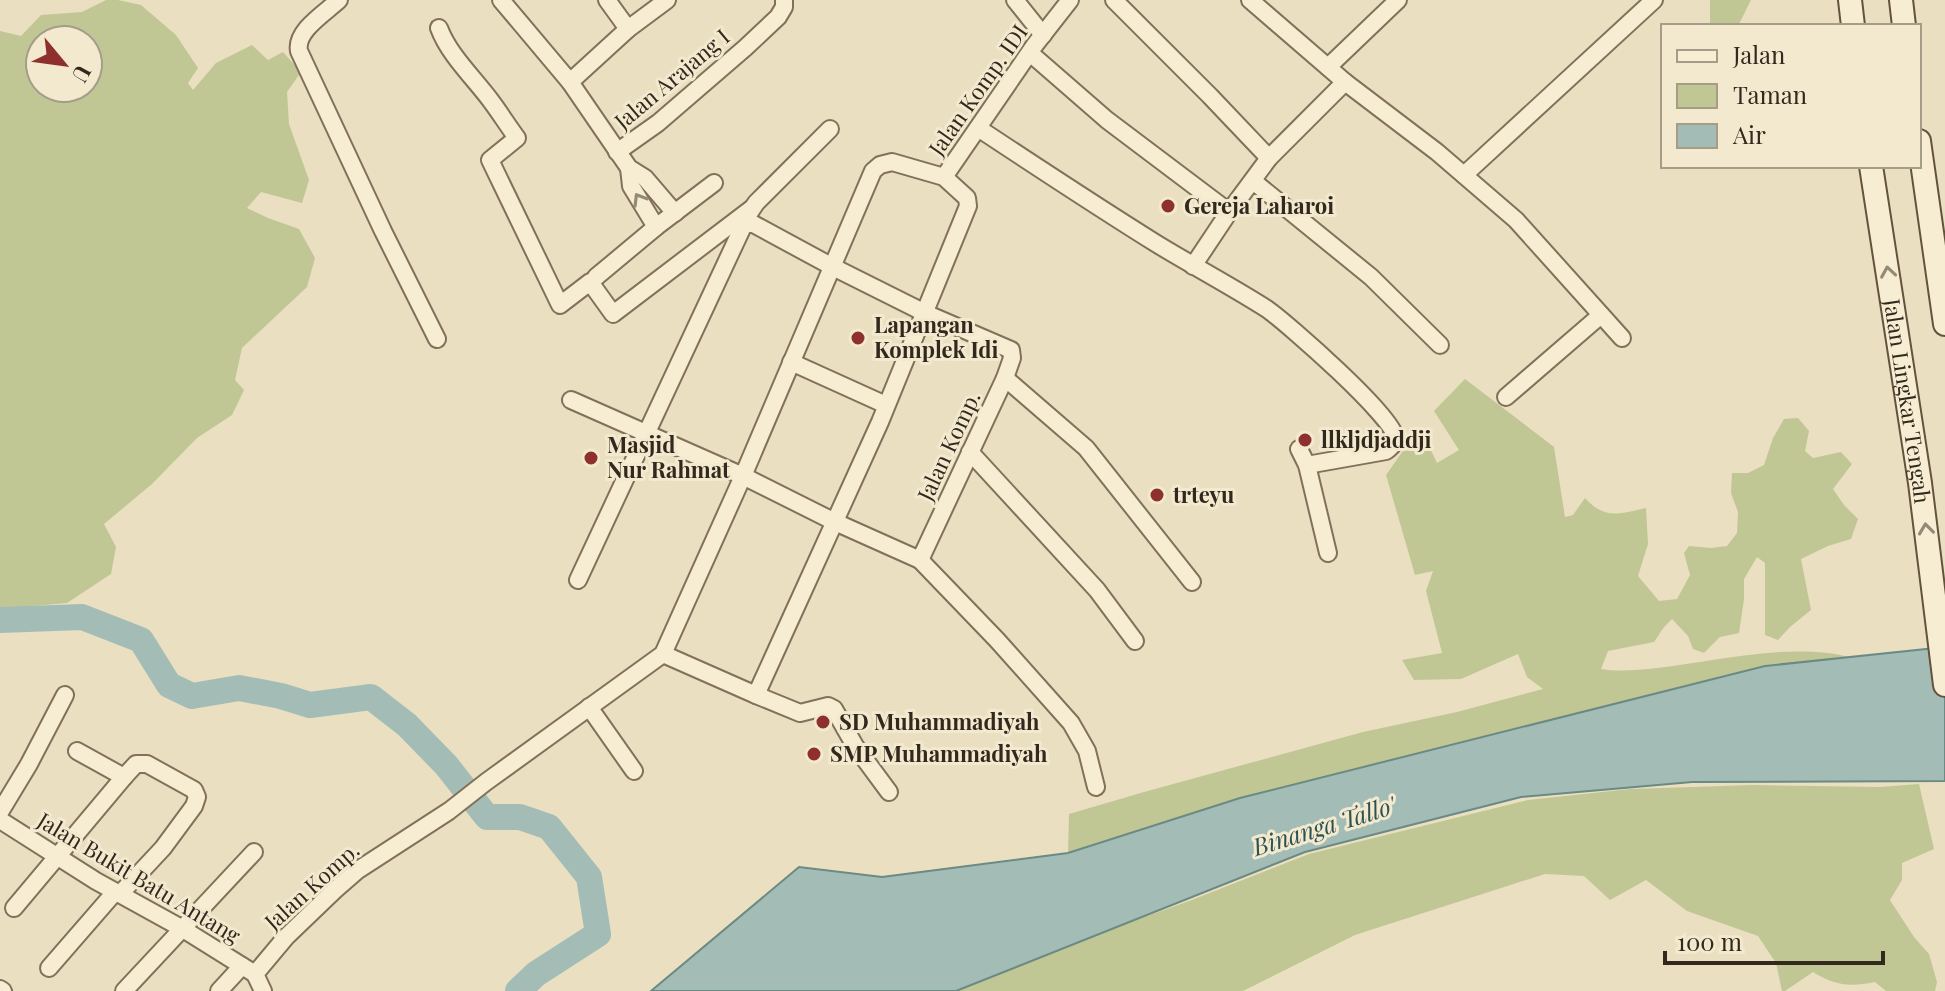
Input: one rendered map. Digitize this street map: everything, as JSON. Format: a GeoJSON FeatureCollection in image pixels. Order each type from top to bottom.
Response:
{"type":"FeatureCollection","features":[{"type":"Feature","properties":{"kind":"main road"},"geometry":{"type":"LineString","coordinates":[[1850,0],[1853,24]]}},
{"type":"Feature","properties":{"kind":"main road"},"geometry":{"type":"LineString","coordinates":[[1901,0],[1904,24]]}},
{"type":"Feature","properties":{"kind":"main road"},"geometry":{"type":"LineString","coordinates":[[1921,155],[1945,324]]}},
{"type":"Feature","properties":{"kind":"main road","name":"Jalan Lingkar Tengah"},"geometry":{"type":"LineString","coordinates":[[1871,168],[1920,483],[1945,685]]}},
{"type":"Feature","properties":{"kind":"street"},"geometry":{"type":"LineString","coordinates":[[339,0],[303,32],[299,51],[437,339]]}},
{"type":"Feature","properties":{"kind":"street"},"geometry":{"type":"LineString","coordinates":[[501,0],[570,82],[629,168],[645,178],[675,213]]}},
{"type":"Feature","properties":{"kind":"street"},"geometry":{"type":"LineString","coordinates":[[607,0],[628,29]]}},
{"type":"Feature","properties":{"kind":"street"},"geometry":{"type":"LineString","coordinates":[[570,82],[628,29],[667,0]]}},
{"type":"Feature","properties":{"kind":"street"},"geometry":{"type":"LineString","coordinates":[[1015,0],[1043,35]]}},
{"type":"Feature","properties":{"kind":"street","name":"Jalan Komp. IDI"},"geometry":{"type":"LineString","coordinates":[[831,266],[876,168],[892,162],[944,177],[1070,0]]}},
{"type":"Feature","properties":{"kind":"street"},"geometry":{"type":"LineString","coordinates":[[1114,0],[1269,158]]}},
{"type":"Feature","properties":{"kind":"street"},"geometry":{"type":"LineString","coordinates":[[1250,0],[1345,82],[1428,144],[1516,220],[1622,338]]}},
{"type":"Feature","properties":{"kind":"street"},"geometry":{"type":"LineString","coordinates":[[1464,175],[1654,0]]}},
{"type":"Feature","properties":{"kind":"street"},"geometry":{"type":"LineString","coordinates":[[1328,67],[1395,1]]}},
{"type":"Feature","properties":{"kind":"street","name":"Jalan Arajang I"},"geometry":{"type":"LineString","coordinates":[[617,152],[658,123],[745,48],[778,17],[784,2]]}},
{"type":"Feature","properties":{"kind":"street"},"geometry":{"type":"LineString","coordinates":[[439,28],[458,59],[517,138],[490,160],[560,305],[590,282],[613,314],[749,215],[830,129]]}},
{"type":"Feature","properties":{"kind":"street"},"geometry":{"type":"LineString","coordinates":[[1030,53],[1107,120],[1229,212]]}},
{"type":"Feature","properties":{"kind":"street"},"geometry":{"type":"LineString","coordinates":[[1193,266],[1269,158],[1345,82]]}},
{"type":"Feature","properties":{"kind":"street"},"geometry":{"type":"LineString","coordinates":[[978,128],[1267,310],[1328,361],[1380,413],[1395,434],[1392,446],[1386,451],[1307,465]]}},
{"type":"Feature","properties":{"kind":"street"},"geometry":{"type":"LineString","coordinates":[[629,168],[631,186],[656,227]]}},
{"type":"Feature","properties":{"kind":"street"},"geometry":{"type":"LineString","coordinates":[[756,695],[886,405],[968,203],[966,195],[944,177]]}},
{"type":"Feature","properties":{"kind":"street"},"geometry":{"type":"LineString","coordinates":[[1253,181],[1371,277],[1440,345]]}},
{"type":"Feature","properties":{"kind":"street"},"geometry":{"type":"LineString","coordinates":[[596,277],[714,183]]}},
{"type":"Feature","properties":{"kind":"street"},"geometry":{"type":"LineString","coordinates":[[578,580],[749,215]]}},
{"type":"Feature","properties":{"kind":"street","name":"Jalan Komp."},"geometry":{"type":"LineString","coordinates":[[749,215],[831,266],[925,313],[1011,350],[1012,358],[1005,378],[920,560]]}},
{"type":"Feature","properties":{"kind":"street"},"geometry":{"type":"LineString","coordinates":[[634,771],[589,707],[663,654],[743,476],[831,266]]}},
{"type":"Feature","properties":{"kind":"street"},"geometry":{"type":"LineString","coordinates":[[1506,397],[1601,315]]}},
{"type":"Feature","properties":{"kind":"street"},"geometry":{"type":"LineString","coordinates":[[791,362],[886,405]]}},
{"type":"Feature","properties":{"kind":"street"},"geometry":{"type":"LineString","coordinates":[[1005,378],[1086,448],[1192,582]]}},
{"type":"Feature","properties":{"kind":"street"},"geometry":{"type":"LineString","coordinates":[[571,400],[743,476],[920,560],[1071,723],[1087,751],[1096,787]]}},
{"type":"Feature","properties":{"kind":"street"},"geometry":{"type":"LineString","coordinates":[[1299,449],[1307,465],[1328,553]]}},
{"type":"Feature","properties":{"kind":"street"},"geometry":{"type":"LineString","coordinates":[[970,452],[1097,590],[1135,641]]}},
{"type":"Feature","properties":{"kind":"street"},"geometry":{"type":"LineString","coordinates":[[663,654],[800,713],[828,706],[834,709],[855,746],[889,792]]}},
{"type":"Feature","properties":{"kind":"street"},"geometry":{"type":"LineString","coordinates":[[0,812],[65,695]]}},
{"type":"Feature","properties":{"kind":"street","name":"Jalan Komp."},"geometry":{"type":"LineString","coordinates":[[219,991],[248,970],[372,860],[411,837],[589,707]]}},
{"type":"Feature","properties":{"kind":"street"},"geometry":{"type":"LineString","coordinates":[[77,751],[124,777]]}},
{"type":"Feature","properties":{"kind":"street"},"geometry":{"type":"LineString","coordinates":[[14,908],[136,764],[147,764],[162,770],[194,790],[197,797],[194,806],[163,848],[49,968]]}},
{"type":"Feature","properties":{"kind":"street","name":"Jalan Bukit Batu Antang"},"geometry":{"type":"LineString","coordinates":[[0,820],[248,970]]}},
{"type":"Feature","properties":{"kind":"street"},"geometry":{"type":"LineString","coordinates":[[124,991],[254,852]]}},
{"type":"Feature","properties":{"kind":"street"},"geometry":{"type":"LineString","coordinates":[[248,970],[263,991]]}},
{"type":"Feature","properties":{"kind":"green space"},"geometry":{"type":"Polygon","coordinates":[[[106,0],[141,5],[176,35],[198,68],[188,83],[193,90],[216,63],[252,45],[268,60],[283,52],[301,72],[287,92],[289,124],[309,180],[302,203],[261,192],[247,208],[299,229],[315,258],[307,287],[242,348],[235,380],[244,390],[232,415],[197,438],[152,484],[104,524],[116,547],[111,574],[67,603],[0,609],[0,31],[21,36],[24,33],[24,104],[104,104],[104,24],[32,24],[41,15],[82,12],[106,0]]]}},
{"type":"Feature","properties":{"kind":"green space"},"geometry":{"type":"Polygon","coordinates":[[[1710,0],[1751,0],[1739,24],[1710,24],[1710,0]]]}},
{"type":"Feature","properties":{"kind":"green space"},"geometry":{"type":"Polygon","coordinates":[[[1465,379],[1554,447],[1565,517],[1573,515],[1585,498],[1599,510],[1613,514],[1646,508],[1648,544],[1638,576],[1659,601],[1677,599],[1690,575],[1684,553],[1689,546],[1727,546],[1737,533],[1738,512],[1731,493],[1732,473],[1748,473],[1764,465],[1773,438],[1784,419],[1798,418],[1809,431],[1805,451],[1813,458],[1841,452],[1852,464],[1833,489],[1858,519],[1851,539],[1801,559],[1811,610],[1778,640],[1765,635],[1765,563],[1757,557],[1744,579],[1739,633],[1720,637],[1704,653],[1693,649],[1688,636],[1672,619],[1654,642],[1608,651],[1601,669],[1643,669],[1779,652],[1804,651],[1850,657],[1765,666],[1068,853],[1069,814],[1363,732],[1543,689],[1527,677],[1518,654],[1461,679],[1414,680],[1402,660],[1442,653],[1426,591],[1433,571],[1415,575],[1386,475],[1420,427],[1437,463],[1459,450],[1434,411],[1465,379]]]}},
{"type":"Feature","properties":{"kind":"green space"},"geometry":{"type":"Polygon","coordinates":[[[1919,784],[1934,849],[1902,863],[1902,880],[1890,900],[1929,954],[1937,982],[1935,991],[1886,991],[1875,982],[1843,984],[1813,972],[1782,991],[1776,963],[1758,936],[1687,911],[1646,880],[1610,900],[1584,876],[1545,874],[1355,935],[1243,991],[956,991],[1309,854],[1528,800],[1630,789],[1919,784]]]}},
{"type":"Feature","properties":{"kind":"water","name":"Binanga Tallo'"},"geometry":{"type":"Polygon","coordinates":[[[1945,647],[1945,781],[1692,782],[1521,797],[1305,852],[956,991],[651,991],[799,867],[882,877],[1068,853],[1240,798],[1765,666],[1945,647]]]}},
{"type":"Feature","properties":{"kind":"waterway"},"geometry":{"type":"LineString","coordinates":[[0,620],[82,617],[141,640],[169,685],[192,696],[239,688],[310,705],[371,697],[407,725],[446,765],[487,817],[520,817],[549,827],[589,877],[598,934],[536,974],[518,991]]}},
{"type":"Feature","properties":{"kind":"place","name":"Gereja Laharoi"},"geometry":{"type":"Point","coordinates":[1168,206]}},
{"type":"Feature","properties":{"kind":"place","name":"Lapangan Komplek Idi"},"geometry":{"type":"Point","coordinates":[858,338]}},
{"type":"Feature","properties":{"kind":"place","name":"llkljdjaddji"},"geometry":{"type":"Point","coordinates":[1305,440]}},
{"type":"Feature","properties":{"kind":"place","name":"Masjid Nur Rahmat"},"geometry":{"type":"Point","coordinates":[591,458]}},
{"type":"Feature","properties":{"kind":"place","name":"trteyu"},"geometry":{"type":"Point","coordinates":[1157,495]}},
{"type":"Feature","properties":{"kind":"place","name":"SD Muhammadiyah"},"geometry":{"type":"Point","coordinates":[823,722]}},
{"type":"Feature","properties":{"kind":"place","name":"SMP Muhammadiyah"},"geometry":{"type":"Point","coordinates":[814,754]}}]}
